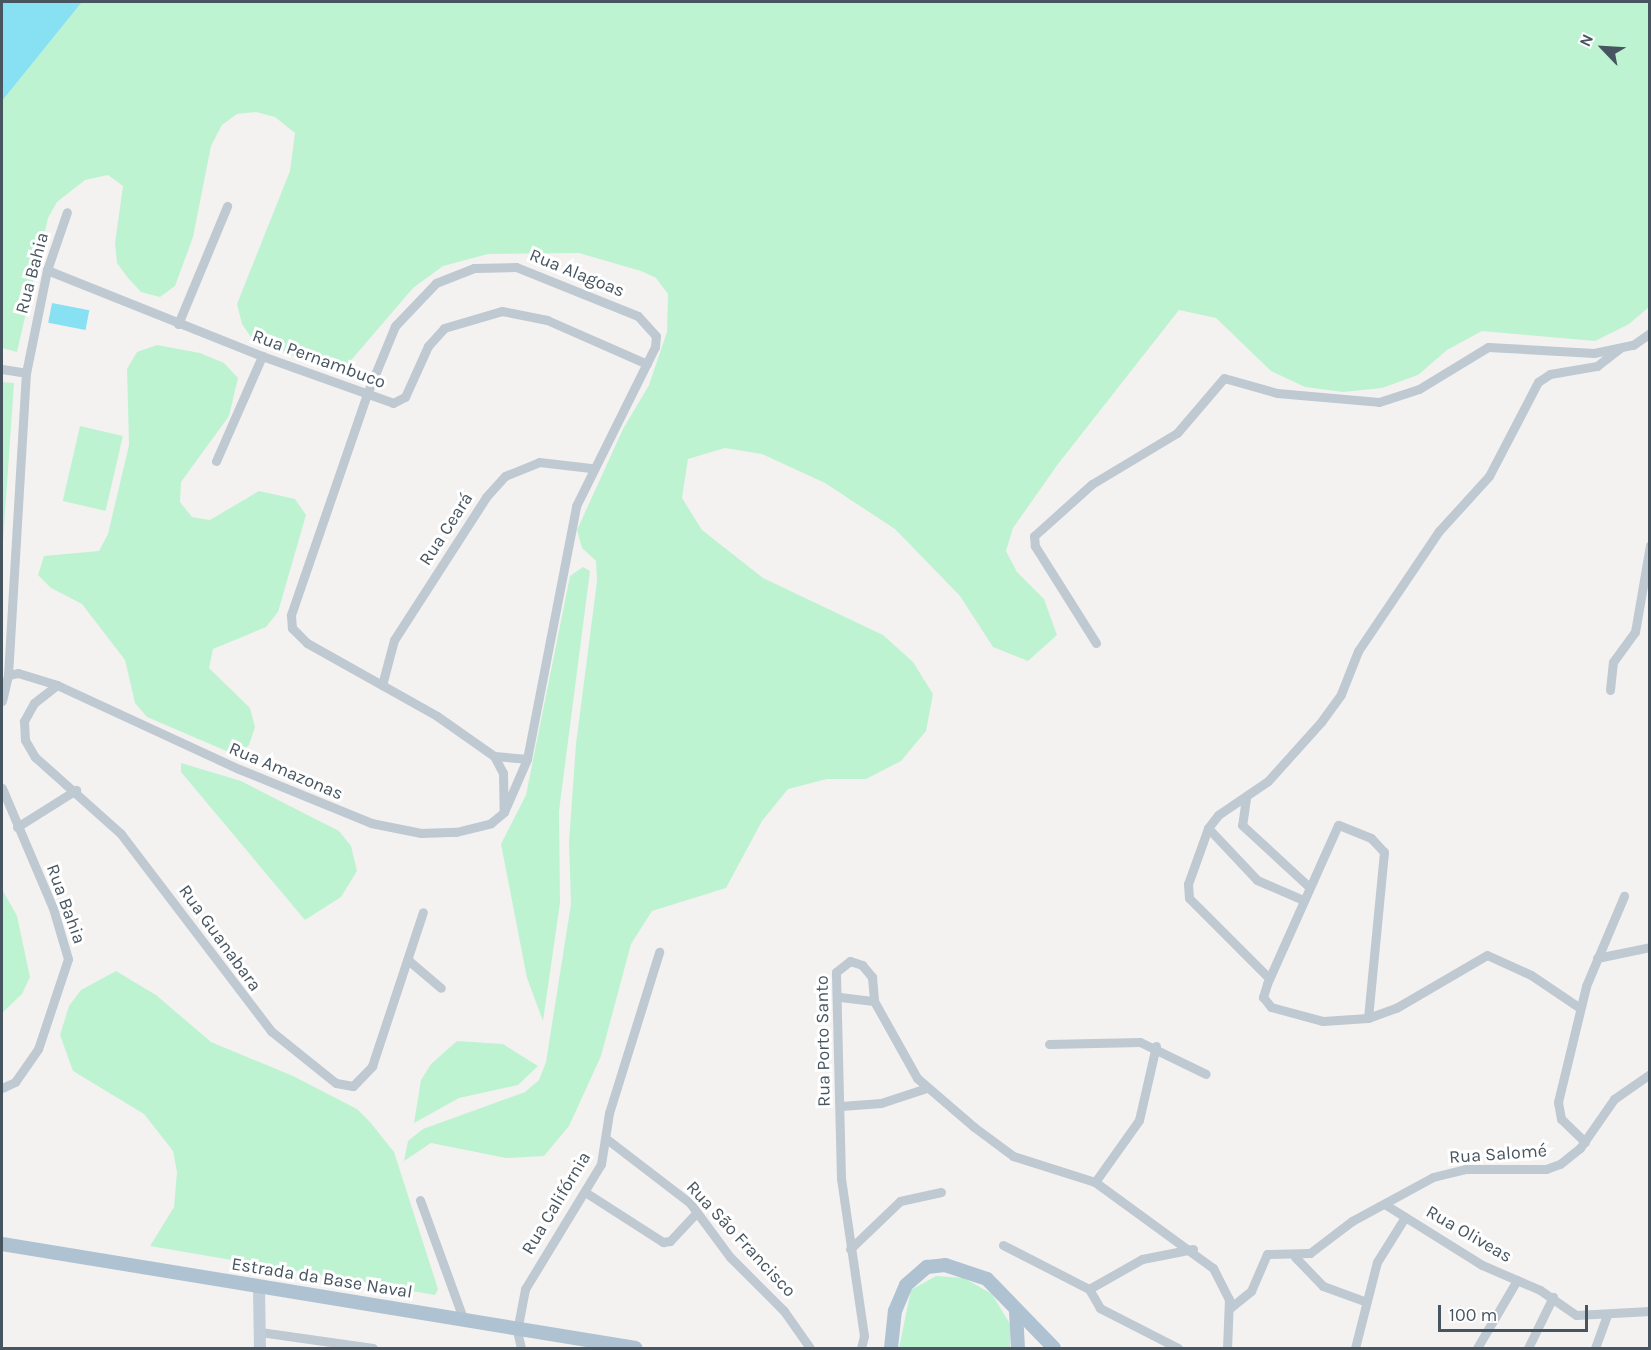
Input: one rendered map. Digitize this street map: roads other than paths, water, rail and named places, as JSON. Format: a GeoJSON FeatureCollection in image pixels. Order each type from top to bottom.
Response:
{"type":"FeatureCollection","features":[{"type":"Feature","properties":{"kind":"main road","name":"Estrada da Base Naval"},"geometry":{"type":"LineString","coordinates":[[2,1244],[517,1331],[636,1348]]}},
{"type":"Feature","properties":{"kind":"main road"},"geometry":{"type":"LineString","coordinates":[[891,1348],[900,1297],[913,1276],[927,1267],[945,1265],[977,1273],[1005,1294],[1016,1311],[1054,1348]]}},
{"type":"Feature","properties":{"kind":"main road"},"geometry":{"type":"LineString","coordinates":[[258,1287],[260,1348]]}},
{"type":"Feature","properties":{"kind":"main road"},"geometry":{"type":"LineString","coordinates":[[1016,1311],[1018,1348]]}},
{"type":"Feature","properties":{"kind":"street"},"geometry":{"type":"LineString","coordinates":[[178,324],[227,206]]}},
{"type":"Feature","properties":{"kind":"street","name":"Rua Bahia"},"geometry":{"type":"LineString","coordinates":[[2,701],[8,675],[26,373],[47,270],[67,212]]}},
{"type":"Feature","properties":{"kind":"street","name":"Rua Alagoas"},"geometry":{"type":"LineString","coordinates":[[494,756],[382,685],[307,643],[291,624],[300,582],[367,394],[395,326],[422,292],[436,283],[493,266],[516,267],[638,316],[656,336],[647,364],[591,468],[571,524],[561,596],[527,759]]}},
{"type":"Feature","properties":{"kind":"street","name":"Rua Pernambuco"},"geometry":{"type":"LineString","coordinates":[[47,270],[178,324],[393,403],[402,400],[428,346],[444,328],[502,311],[547,320],[647,364]]}},
{"type":"Feature","properties":{"kind":"street"},"geometry":{"type":"LineString","coordinates":[[1269,978],[1189,898],[1188,884],[1208,828],[1218,815],[1246,798],[1292,758],[1341,694],[1358,651],[1439,531],[1489,476],[1538,382],[1550,374],[1598,366],[1620,348],[1650,333]]}},
{"type":"Feature","properties":{"kind":"street"},"geometry":{"type":"LineString","coordinates":[[1096,643],[1035,546],[1034,536],[1092,484],[1177,433],[1224,378],[1277,393],[1379,402],[1409,394],[1496,345],[1570,353],[1620,348]]}},
{"type":"Feature","properties":{"kind":"street"},"geometry":{"type":"LineString","coordinates":[[216,461],[262,356]]}},
{"type":"Feature","properties":{"kind":"street"},"geometry":{"type":"LineString","coordinates":[[2,369],[26,373]]}},
{"type":"Feature","properties":{"kind":"street","name":"Rua Ceará"},"geometry":{"type":"LineString","coordinates":[[382,685],[394,640],[486,497],[505,476],[539,462],[591,468]]}},
{"type":"Feature","properties":{"kind":"street"},"geometry":{"type":"LineString","coordinates":[[1610,690],[1613,662],[1635,632],[1650,545]]}},
{"type":"Feature","properties":{"kind":"street","name":"Rua Amazonas"},"geometry":{"type":"LineString","coordinates":[[8,675],[18,673],[57,685],[249,774],[371,823],[421,833],[447,833],[491,823],[504,813]]}},
{"type":"Feature","properties":{"kind":"street","name":"Rua Guanabara"},"geometry":{"type":"LineString","coordinates":[[57,685],[34,704],[23,730],[34,758],[76,790],[121,834],[271,1031],[336,1083],[353,1086],[372,1066],[408,960]]}},
{"type":"Feature","properties":{"kind":"street"},"geometry":{"type":"LineString","coordinates":[[494,756],[527,759],[504,813]]}},
{"type":"Feature","properties":{"kind":"street"},"geometry":{"type":"LineString","coordinates":[[494,756],[503,773],[504,813]]}},
{"type":"Feature","properties":{"kind":"street","name":"Rua Bahia"},"geometry":{"type":"LineString","coordinates":[[2,788],[53,908],[68,959],[38,1049],[15,1082],[2,1088]]}},
{"type":"Feature","properties":{"kind":"street"},"geometry":{"type":"LineString","coordinates":[[17,827],[76,790]]}},
{"type":"Feature","properties":{"kind":"street"},"geometry":{"type":"LineString","coordinates":[[1246,798],[1242,825],[1308,886]]}},
{"type":"Feature","properties":{"kind":"street"},"geometry":{"type":"LineString","coordinates":[[1368,1018],[1384,852],[1371,838],[1338,825],[1308,886],[1269,978],[1264,1001],[1282,1013],[1323,1022],[1368,1018],[1396,1008],[1487,955],[1515,965],[1580,1008]]}},
{"type":"Feature","properties":{"kind":"street"},"geometry":{"type":"LineString","coordinates":[[1208,828],[1257,880],[1303,900]]}},
{"type":"Feature","properties":{"kind":"street"},"geometry":{"type":"LineString","coordinates":[[1585,1142],[1561,1119],[1558,1108],[1580,1008],[1597,958],[1624,896]]}},
{"type":"Feature","properties":{"kind":"street"},"geometry":{"type":"LineString","coordinates":[[423,912],[408,960],[441,988]]}},
{"type":"Feature","properties":{"kind":"street"},"geometry":{"type":"LineString","coordinates":[[1597,958],[1650,946]]}},
{"type":"Feature","properties":{"kind":"street","name":"Rua Califórnia"},"geometry":{"type":"LineString","coordinates":[[517,1331],[525,1289],[585,1192],[608,1140],[614,1093],[659,952]]}},
{"type":"Feature","properties":{"kind":"street","name":"Rua Porto Santo"},"geometry":{"type":"LineString","coordinates":[[861,1348],[864,1336],[841,1179],[838,967],[850,961],[866,967],[872,977],[874,1001],[909,1066],[927,1088],[1013,1156],[1095,1182],[1193,1249],[1213,1268],[1230,1308],[1227,1348]]}},
{"type":"Feature","properties":{"kind":"street"},"geometry":{"type":"LineString","coordinates":[[840,997],[874,1001]]}},
{"type":"Feature","properties":{"kind":"street"},"geometry":{"type":"LineString","coordinates":[[1049,1044],[1111,1040],[1156,1046],[1206,1074]]}},
{"type":"Feature","properties":{"kind":"street"},"geometry":{"type":"LineString","coordinates":[[1095,1182],[1139,1120],[1156,1046]]}},
{"type":"Feature","properties":{"kind":"street","name":"Rua Salomé"},"geometry":{"type":"LineString","coordinates":[[1230,1308],[1251,1291],[1263,1258],[1271,1253],[1295,1257],[1310,1253],[1352,1221],[1386,1205],[1414,1186],[1448,1173],[1485,1167],[1546,1169],[1560,1164],[1585,1142],[1614,1099],[1650,1074]]}},
{"type":"Feature","properties":{"kind":"street"},"geometry":{"type":"LineString","coordinates":[[841,1106],[881,1103],[927,1088]]}},
{"type":"Feature","properties":{"kind":"street","name":"Rua São Francisco"},"geometry":{"type":"LineString","coordinates":[[608,1140],[682,1196],[730,1257],[775,1300],[810,1348]]}},
{"type":"Feature","properties":{"kind":"street"},"geometry":{"type":"LineString","coordinates":[[585,1192],[663,1242],[670,1241],[696,1213]]}},
{"type":"Feature","properties":{"kind":"street"},"geometry":{"type":"LineString","coordinates":[[850,1249],[900,1201],[941,1192]]}},
{"type":"Feature","properties":{"kind":"street"},"geometry":{"type":"LineString","coordinates":[[420,1200],[464,1321]]}},
{"type":"Feature","properties":{"kind":"street","name":"Rua Oliveas"},"geometry":{"type":"LineString","coordinates":[[1386,1205],[1482,1265],[1553,1298],[1576,1315],[1650,1311]]}},
{"type":"Feature","properties":{"kind":"street"},"geometry":{"type":"LineString","coordinates":[[1355,1348],[1364,1301],[1377,1262],[1405,1216]]}},
{"type":"Feature","properties":{"kind":"street"},"geometry":{"type":"LineString","coordinates":[[1003,1245],[1089,1289],[1100,1308],[1178,1348]]}},
{"type":"Feature","properties":{"kind":"street"},"geometry":{"type":"LineString","coordinates":[[1089,1289],[1142,1259],[1193,1249]]}},
{"type":"Feature","properties":{"kind":"street"},"geometry":{"type":"LineString","coordinates":[[1295,1257],[1323,1286],[1364,1301]]}},
{"type":"Feature","properties":{"kind":"street"},"geometry":{"type":"LineString","coordinates":[[1477,1348],[1516,1281]]}},
{"type":"Feature","properties":{"kind":"street"},"geometry":{"type":"LineString","coordinates":[[1528,1348],[1553,1298]]}},
{"type":"Feature","properties":{"kind":"street"},"geometry":{"type":"LineString","coordinates":[[1595,1348],[1607,1315]]}},
{"type":"Feature","properties":{"kind":"street"},"geometry":{"type":"LineString","coordinates":[[517,1331],[521,1348]]}},
{"type":"Feature","properties":{"kind":"street"},"geometry":{"type":"LineString","coordinates":[[260,1332],[373,1348]]}},
{"type":"Feature","properties":{"kind":"water"},"geometry":{"type":"Polygon","coordinates":[[[2,2],[82,2],[2,101],[2,2]]]}},
{"type":"Feature","properties":{"kind":"water"},"geometry":{"type":"Polygon","coordinates":[[[52,303],[89,310],[85,330],[48,323],[52,303]]]}}]}
